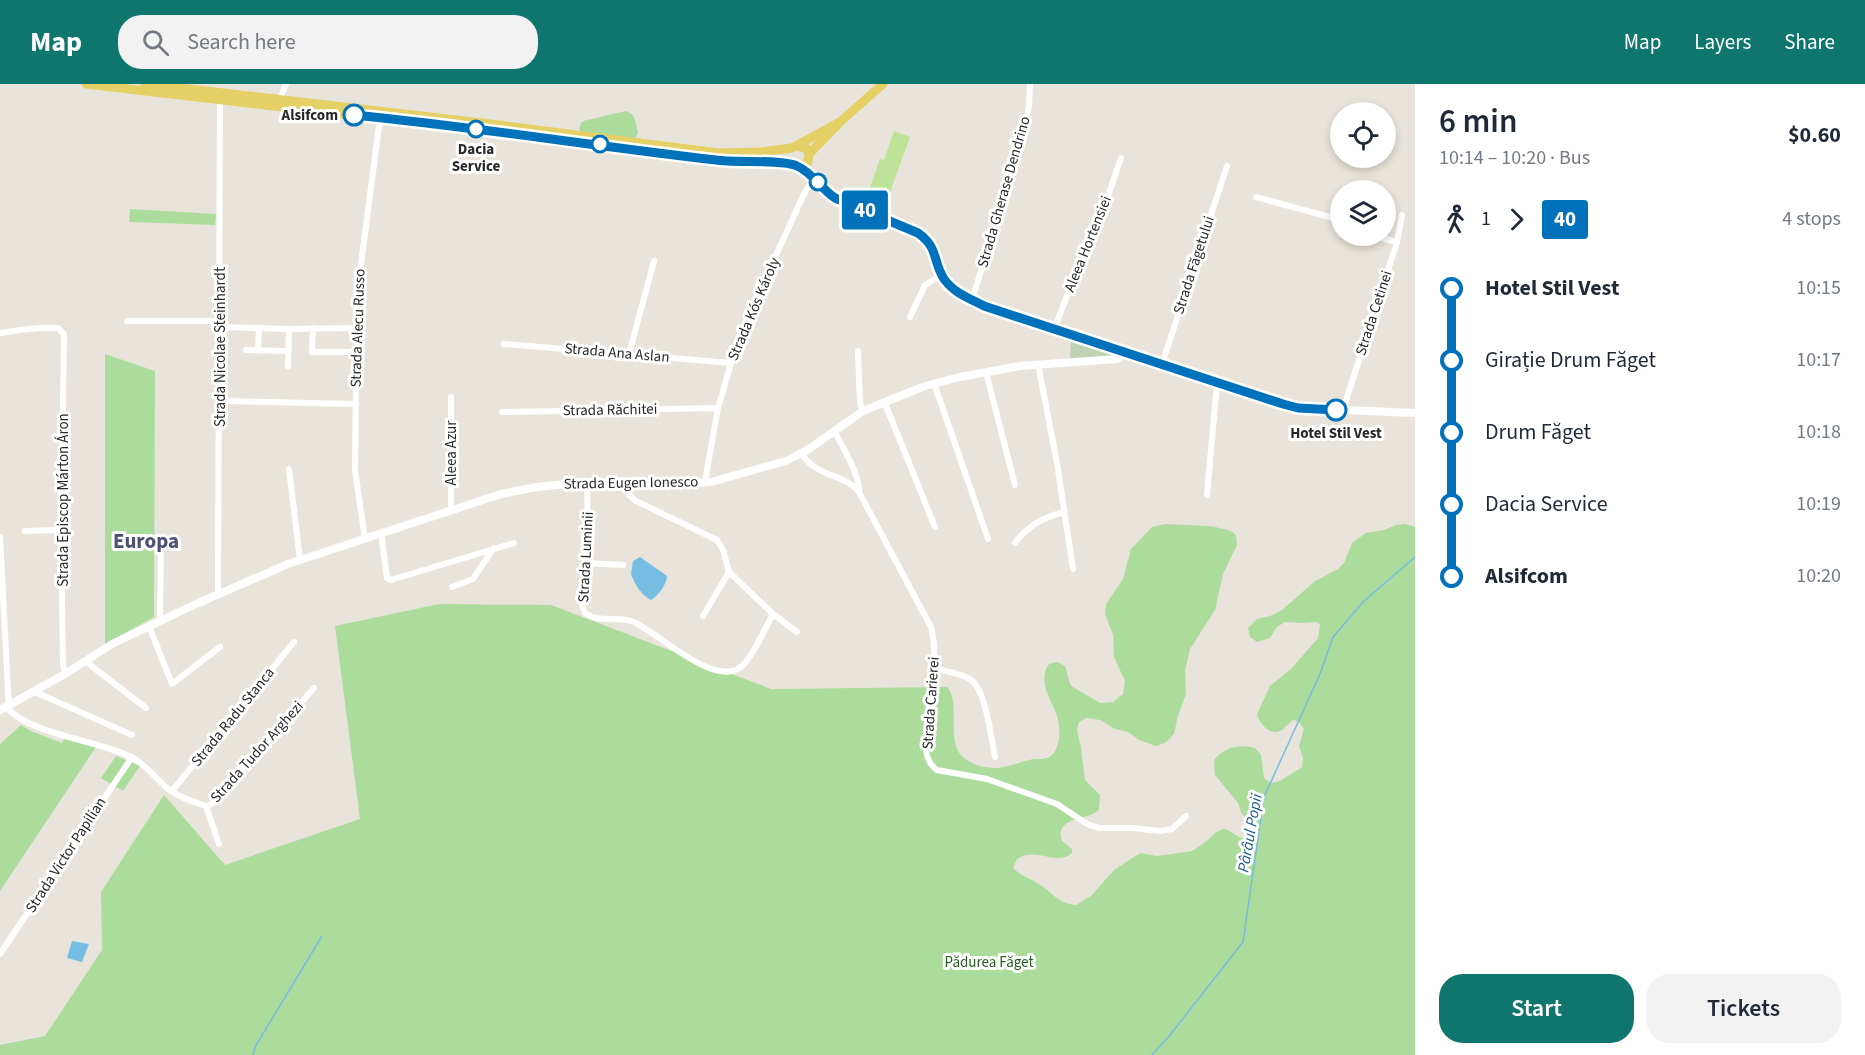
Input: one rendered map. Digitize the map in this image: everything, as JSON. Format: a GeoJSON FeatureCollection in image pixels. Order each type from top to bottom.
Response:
{"type":"FeatureCollection","features":[{"type":"Feature","properties":{"kind":"main road"},"geometry":{"type":"LineString","coordinates":[[86,84],[600,144],[719,161],[796,165],[805,165],[809,156],[840,122],[883,84]]}},
{"type":"Feature","properties":{"kind":"main road"},"geometry":{"type":"LineString","coordinates":[[145,84],[719,153],[806,148],[809,156]]}},
{"type":"Feature","properties":{"kind":"main road"},"geometry":{"type":"LineString","coordinates":[[796,165],[789,155],[795,147],[840,122]]}},
{"type":"Feature","properties":{"kind":"street"},"geometry":{"type":"LineString","coordinates":[[280,99],[286,84]]}},
{"type":"Feature","properties":{"kind":"street","name":"Strada Gherase Dendrino"},"geometry":{"type":"LineString","coordinates":[[972,300],[1022,139],[1029,106],[1030,84]]}},
{"type":"Feature","properties":{"kind":"street","name":"Strada Nicolae Steinhardt"},"geometry":{"type":"LineString","coordinates":[[218,595],[220,100]]}},
{"type":"Feature","properties":{"kind":"street","name":"Strada Alecu Russo"},"geometry":{"type":"LineString","coordinates":[[365,539],[355,470],[356,328],[359,273],[380,118]]}},
{"type":"Feature","properties":{"kind":"street"},"geometry":{"type":"LineString","coordinates":[[809,156],[815,177],[823,189],[835,198],[902,225],[924,237],[932,247],[942,275],[954,290],[1000,312],[1298,408],[1415,413]]}},
{"type":"Feature","properties":{"kind":"street","name":"Aleea Hortensiei"},"geometry":{"type":"LineString","coordinates":[[1054,330],[1099,212],[1106,202],[1121,158]]}},
{"type":"Feature","properties":{"kind":"street"},"geometry":{"type":"LineString","coordinates":[[796,165],[815,177]]}},
{"type":"Feature","properties":{"kind":"street","name":"Strada Făgetului"},"geometry":{"type":"LineString","coordinates":[[1162,364],[1227,166]]}},
{"type":"Feature","properties":{"kind":"street","name":"Strada Kós Károly"},"geometry":{"type":"LineString","coordinates":[[705,483],[718,408],[739,336],[804,194],[815,177]]}},
{"type":"Feature","properties":{"kind":"street"},"geometry":{"type":"LineString","coordinates":[[1256,197],[1330,217]]}},
{"type":"Feature","properties":{"kind":"street","name":"Strada Cetinei"},"geometry":{"type":"LineString","coordinates":[[1343,410],[1397,242],[1402,216]]}},
{"type":"Feature","properties":{"kind":"street"},"geometry":{"type":"LineString","coordinates":[[629,354],[654,261]]}},
{"type":"Feature","properties":{"kind":"street"},"geometry":{"type":"LineString","coordinates":[[910,317],[925,285],[942,275]]}},
{"type":"Feature","properties":{"kind":"street"},"geometry":{"type":"LineString","coordinates":[[127,321],[220,324],[259,329],[356,328]]}},
{"type":"Feature","properties":{"kind":"street","name":"Strada Episcop Márton Áron"},"geometry":{"type":"LineString","coordinates":[[0,333],[24,329],[58,328],[62,330],[64,337],[61,530],[65,674]]}},
{"type":"Feature","properties":{"kind":"street"},"geometry":{"type":"LineString","coordinates":[[313,328],[312,352],[356,352]]}},
{"type":"Feature","properties":{"kind":"street"},"geometry":{"type":"LineString","coordinates":[[258,350],[259,329]]}},
{"type":"Feature","properties":{"kind":"street"},"geometry":{"type":"LineString","coordinates":[[288,366],[289,329]]}},
{"type":"Feature","properties":{"kind":"street","name":"Strada Ana Aslan"},"geometry":{"type":"LineString","coordinates":[[504,344],[731,363]]}},
{"type":"Feature","properties":{"kind":"street"},"geometry":{"type":"LineString","coordinates":[[246,350],[289,351]]}},
{"type":"Feature","properties":{"kind":"street"},"geometry":{"type":"LineString","coordinates":[[858,351],[862,411]]}},
{"type":"Feature","properties":{"kind":"street","name":"Strada Eugen Ionesco"},"geometry":{"type":"LineString","coordinates":[[4,708],[35,692],[112,644],[218,595],[300,560],[504,493],[587,482],[705,483],[769,467],[801,453],[862,411],[934,383],[1038,364],[1117,359],[1125,352]]}},
{"type":"Feature","properties":{"kind":"street"},"geometry":{"type":"LineString","coordinates":[[1038,364],[1073,569]]}},
{"type":"Feature","properties":{"kind":"street"},"geometry":{"type":"LineString","coordinates":[[986,374],[1001,447]]}},
{"type":"Feature","properties":{"kind":"street"},"geometry":{"type":"LineString","coordinates":[[986,374],[1015,485]]}},
{"type":"Feature","properties":{"kind":"street"},"geometry":{"type":"LineString","coordinates":[[1207,495],[1217,382]]}},
{"type":"Feature","properties":{"kind":"street"},"geometry":{"type":"LineString","coordinates":[[934,383],[988,539]]}},
{"type":"Feature","properties":{"kind":"street","name":"Aleea Azur"},"geometry":{"type":"LineString","coordinates":[[451,510],[452,397]]}},
{"type":"Feature","properties":{"kind":"street"},"geometry":{"type":"LineString","coordinates":[[225,401],[356,404]]}},
{"type":"Feature","properties":{"kind":"street"},"geometry":{"type":"LineString","coordinates":[[884,401],[935,527]]}},
{"type":"Feature","properties":{"kind":"street","name":"Strada Răchitei"},"geometry":{"type":"LineString","coordinates":[[502,412],[718,408]]}},
{"type":"Feature","properties":{"kind":"street","name":"Strada Carierei"},"geometry":{"type":"LineString","coordinates":[[834,430],[860,486],[859,492],[931,627],[934,638],[933,668],[925,744],[928,761],[937,770],[987,778],[1057,804],[1087,825],[1099,828],[1160,831],[1172,829],[1186,816]]}},
{"type":"Feature","properties":{"kind":"street"},"geometry":{"type":"LineString","coordinates":[[801,453],[814,469],[845,481],[859,492]]}},
{"type":"Feature","properties":{"kind":"street"},"geometry":{"type":"LineString","coordinates":[[289,469],[300,560]]}},
{"type":"Feature","properties":{"kind":"street","name":"Strada Luminii"},"geometry":{"type":"LineString","coordinates":[[587,482],[588,511],[581,602],[587,615],[634,622],[710,670],[727,672],[744,664],[773,615]]}},
{"type":"Feature","properties":{"kind":"street"},"geometry":{"type":"LineString","coordinates":[[628,483],[629,495],[636,501],[717,540],[723,548],[729,572],[773,615],[797,632]]}},
{"type":"Feature","properties":{"kind":"street"},"geometry":{"type":"LineString","coordinates":[[1015,543],[1028,528],[1037,522],[1064,512]]}},
{"type":"Feature","properties":{"kind":"street"},"geometry":{"type":"LineString","coordinates":[[26,531],[61,530]]}},
{"type":"Feature","properties":{"kind":"street"},"geometry":{"type":"LineString","coordinates":[[381,533],[388,580],[514,543]]}},
{"type":"Feature","properties":{"kind":"street"},"geometry":{"type":"LineString","coordinates":[[0,537],[4,708]]}},
{"type":"Feature","properties":{"kind":"street"},"geometry":{"type":"LineString","coordinates":[[160,620],[161,541]]}},
{"type":"Feature","properties":{"kind":"street"},"geometry":{"type":"LineString","coordinates":[[452,587],[473,579],[494,548]]}},
{"type":"Feature","properties":{"kind":"street"},"geometry":{"type":"LineString","coordinates":[[585,563],[623,565]]}},
{"type":"Feature","properties":{"kind":"street"},"geometry":{"type":"LineString","coordinates":[[703,616],[729,572]]}},
{"type":"Feature","properties":{"kind":"street"},"geometry":{"type":"LineString","coordinates":[[149,626],[172,684],[220,647]]}},
{"type":"Feature","properties":{"kind":"street","name":"Strada Radu Stanca"},"geometry":{"type":"LineString","coordinates":[[172,791],[294,642]]}},
{"type":"Feature","properties":{"kind":"street"},"geometry":{"type":"LineString","coordinates":[[85,661],[146,708]]}},
{"type":"Feature","properties":{"kind":"street"},"geometry":{"type":"LineString","coordinates":[[933,668],[968,678],[976,685],[990,729],[994,757]]}},
{"type":"Feature","properties":{"kind":"street","name":"Strada Tudor Arghezi"},"geometry":{"type":"LineString","coordinates":[[4,708],[35,726],[106,746],[132,757],[172,791],[206,806],[212,804],[230,785],[314,688]]}},
{"type":"Feature","properties":{"kind":"street"},"geometry":{"type":"LineString","coordinates":[[35,692],[132,735]]}},
{"type":"Feature","properties":{"kind":"street","name":"Strada Victor Papilian"},"geometry":{"type":"LineString","coordinates":[[0,954],[132,757]]}},
{"type":"Feature","properties":{"kind":"street"},"geometry":{"type":"LineString","coordinates":[[206,806],[219,844]]}},
{"type":"Feature","properties":{"kind":"green space"},"geometry":{"type":"Polygon","coordinates":[[[626,111],[632,114],[635,120],[638,133],[635,138],[582,133],[579,129],[583,121],[626,111]]]}},
{"type":"Feature","properties":{"kind":"green space"},"geometry":{"type":"Polygon","coordinates":[[[894,131],[910,137],[886,203],[867,196],[880,159],[884,160],[894,131]]]}},
{"type":"Feature","properties":{"kind":"green space"},"geometry":{"type":"Polygon","coordinates":[[[130,209],[216,214],[215,225],[129,222],[130,209]]]}},
{"type":"Feature","properties":{"kind":"green space"},"geometry":{"type":"Polygon","coordinates":[[[1071,342],[1112,354],[1110,358],[1070,359],[1071,342]]]}},
{"type":"Feature","properties":{"kind":"green space"},"geometry":{"type":"Polygon","coordinates":[[[105,354],[155,371],[154,617],[105,644],[105,354]]]}},
{"type":"Feature","properties":{"kind":"green space","name":"Pădurea Făget"},"geometry":{"type":"Polygon","coordinates":[[[1165,524],[1225,529],[1236,536],[1237,545],[1223,574],[1215,610],[1190,649],[1185,671],[1186,694],[1174,734],[1165,743],[1156,746],[1139,740],[1128,732],[1115,729],[1100,720],[1087,718],[1079,722],[1077,730],[1085,780],[1100,795],[1099,809],[1063,827],[1062,841],[1072,849],[1072,853],[1059,858],[1024,856],[1017,859],[1013,868],[1061,901],[1076,905],[1091,896],[1114,870],[1140,853],[1157,856],[1192,851],[1216,832],[1224,829],[1243,838],[1251,835],[1251,826],[1241,812],[1238,803],[1215,775],[1214,760],[1223,752],[1233,748],[1243,746],[1255,748],[1261,755],[1264,778],[1271,783],[1280,781],[1302,767],[1303,758],[1299,746],[1304,729],[1298,721],[1293,720],[1282,730],[1274,732],[1260,722],[1257,714],[1270,686],[1292,668],[1318,638],[1320,625],[1317,622],[1285,622],[1277,627],[1270,638],[1257,642],[1250,637],[1248,628],[1257,619],[1282,610],[1315,581],[1338,569],[1344,563],[1352,543],[1366,533],[1396,525],[1405,524],[1415,527],[1415,1055],[0,1055],[0,1045],[45,1036],[102,950],[101,892],[164,795],[225,865],[360,819],[335,626],[439,604],[551,605],[771,689],[947,687],[953,702],[954,738],[960,754],[975,764],[998,768],[1031,759],[1047,758],[1055,751],[1059,739],[1059,726],[1044,677],[1049,664],[1057,662],[1065,666],[1070,684],[1100,703],[1113,702],[1123,694],[1125,681],[1114,657],[1113,635],[1105,614],[1106,604],[1123,579],[1131,549],[1152,527],[1165,524]]]}},
{"type":"Feature","properties":{"kind":"green space"},"geometry":{"type":"Polygon","coordinates":[[[21,725],[62,743],[65,737],[96,747],[0,891],[0,744],[21,725]]]}},
{"type":"Feature","properties":{"kind":"green space"},"geometry":{"type":"Polygon","coordinates":[[[116,756],[140,766],[123,791],[101,778],[116,756]]]}},
{"type":"Feature","properties":{"kind":"water"},"geometry":{"type":"Polygon","coordinates":[[[640,557],[667,576],[662,590],[651,600],[644,596],[631,574],[633,561],[640,557]]]}},
{"type":"Feature","properties":{"kind":"water"},"geometry":{"type":"Polygon","coordinates":[[[72,941],[89,944],[82,962],[67,958],[72,941]]]}},
{"type":"Feature","properties":{"kind":"waterway","name":"Pârâul Popii"},"geometry":{"type":"LineString","coordinates":[[1152,1055],[1243,942],[1264,797],[1320,674],[1333,637],[1364,601],[1415,557]]}},
{"type":"Feature","properties":{"kind":"waterway"},"geometry":{"type":"LineString","coordinates":[[253,1055],[255,1047],[322,936]]}},
{"type":"Feature","properties":{"kind":"bus line","name":"40"},"geometry":{"type":"LineString","coordinates":[[354,115],[600,144],[719,161],[794,164],[815,177],[823,189],[835,198],[918,233],[932,247],[940,272],[950,286],[984,306],[1283,404],[1315,410],[1336,410]]}},
{"type":"Feature","properties":{"kind":"place","name":"Alsifcom"},"geometry":{"type":"Point","coordinates":[354,115]}},
{"type":"Feature","properties":{"kind":"place","name":"Dacia Service"},"geometry":{"type":"Point","coordinates":[476,129]}},
{"type":"Feature","properties":{"kind":"place","name":"Hotel Stil Vest"},"geometry":{"type":"Point","coordinates":[1336,410]}},
{"type":"Feature","properties":{"kind":"district","name":"Europa"},"geometry":{"type":"Point","coordinates":[146,541]}}]}
